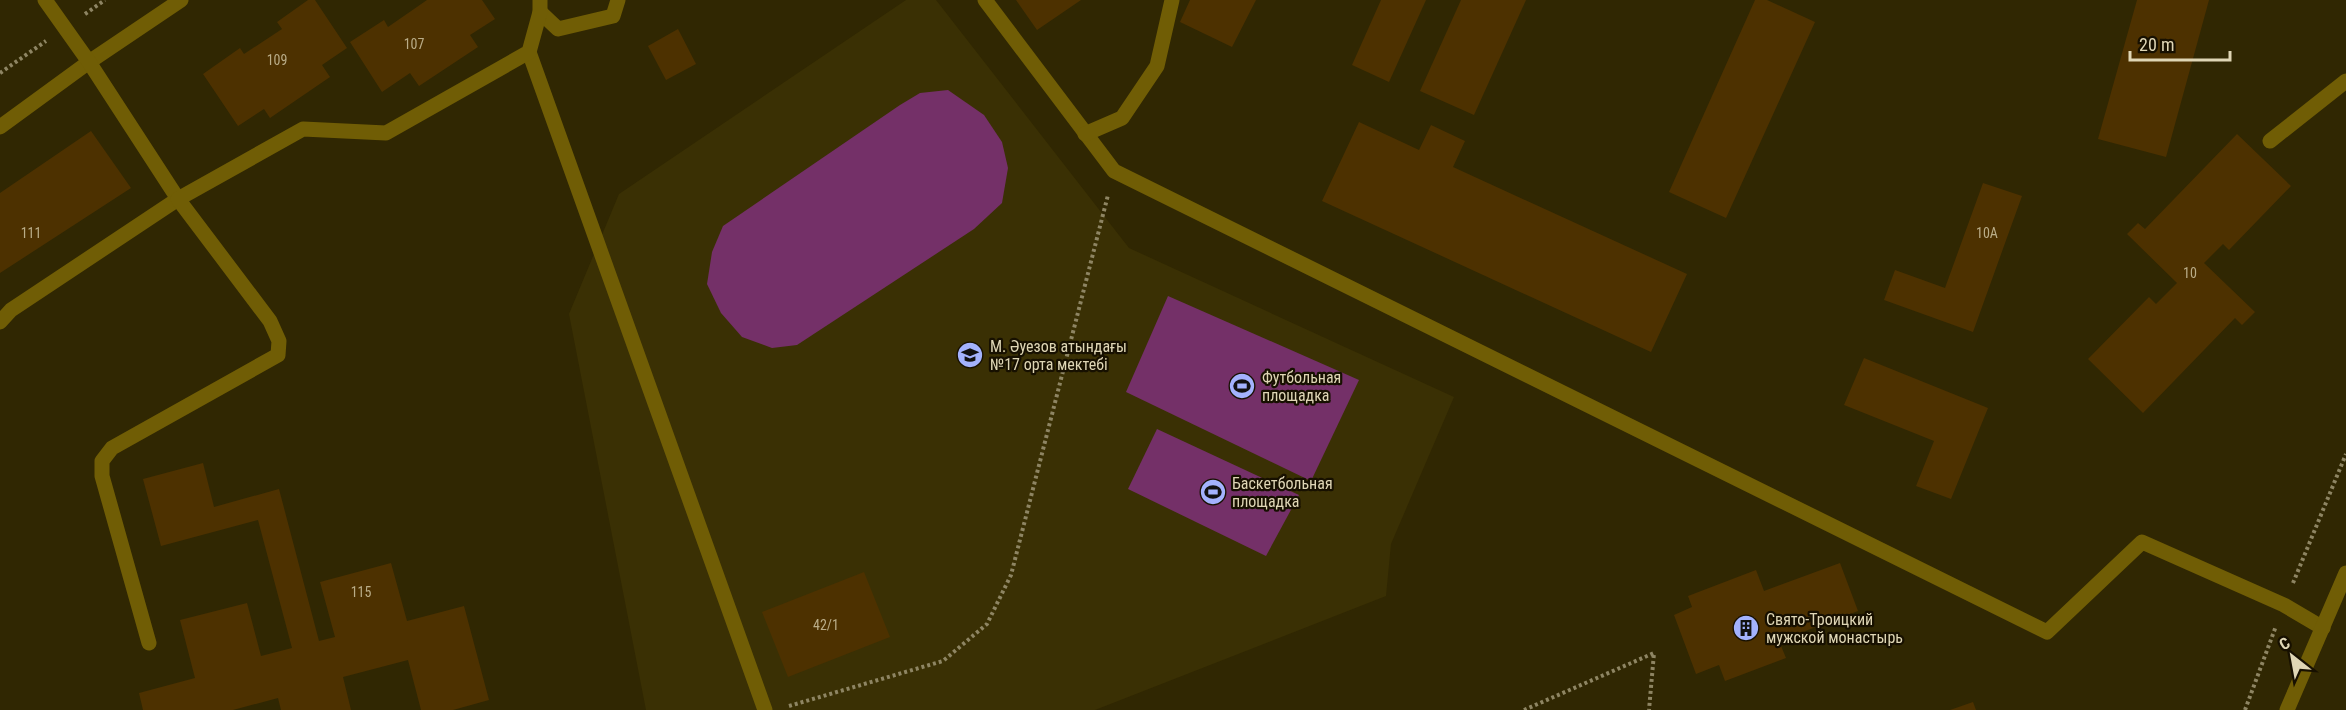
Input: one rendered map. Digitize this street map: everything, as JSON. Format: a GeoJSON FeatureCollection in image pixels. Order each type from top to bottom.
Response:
{"type":"FeatureCollection","features":[{"type":"Feature","properties":{"kind":"street"},"geometry":{"type":"LineString","coordinates":[[45,0],[89,62],[178,199],[270,321],[279,341],[278,355],[112,448],[102,461],[102,476],[149,643]]}},
{"type":"Feature","properties":{"kind":"street"},"geometry":{"type":"LineString","coordinates":[[0,127],[89,62],[181,0]]}},
{"type":"Feature","properties":{"kind":"street"},"geometry":{"type":"LineString","coordinates":[[540,6],[558,29],[613,16],[618,0]]}},
{"type":"Feature","properties":{"kind":"street"},"geometry":{"type":"LineString","coordinates":[[985,0],[1114,171],[2047,632],[2142,542],[2284,605],[2323,628]]}},
{"type":"Feature","properties":{"kind":"street"},"geometry":{"type":"LineString","coordinates":[[1085,134],[1122,118],[1157,66],[1172,0]]}},
{"type":"Feature","properties":{"kind":"street"},"geometry":{"type":"LineString","coordinates":[[540,6],[530,52],[765,710]]}},
{"type":"Feature","properties":{"kind":"street"},"geometry":{"type":"LineString","coordinates":[[0,322],[11,310],[178,199],[303,129],[386,133],[530,52]]}},
{"type":"Feature","properties":{"kind":"street"},"geometry":{"type":"LineString","coordinates":[[2270,141],[2346,81]]}},
{"type":"Feature","properties":{"kind":"street"},"geometry":{"type":"LineString","coordinates":[[2287,710],[2346,573]]}},
{"type":"Feature","properties":{"kind":"path"},"geometry":{"type":"LineString","coordinates":[[788,707],[943,661],[987,624],[1011,575],[1114,171]]}},
{"type":"Feature","properties":{"kind":"path"},"geometry":{"type":"LineString","coordinates":[[1524,710],[1654,653],[1649,710]]}},
{"type":"Feature","properties":{"kind":"shaded area","name":"М. Әуезов атындағы №17 орта мектебі"},"geometry":{"type":"Polygon","coordinates":[[[906,0],[936,0],[1129,248],[1454,397],[1391,544],[1386,596],[1095,710],[646,710],[569,314],[619,194],[906,0]]]}},
{"type":"Feature","properties":{"kind":"shaded area"},"geometry":{"type":"Polygon","coordinates":[[[948,90],[984,115],[1002,142],[1008,168],[1002,203],[974,229],[797,345],[772,348],[742,337],[721,313],[707,284],[712,252],[723,226],[900,105],[920,93],[948,90]]]}},
{"type":"Feature","properties":{"kind":"shaded area","name":"Футбольная площадка"},"geometry":{"type":"Polygon","coordinates":[[[1168,296],[1359,380],[1311,481],[1126,392],[1168,296]]]}},
{"type":"Feature","properties":{"kind":"shaded area","name":"Баскетбольная площадка"},"geometry":{"type":"Polygon","coordinates":[[[1157,429],[1299,495],[1266,556],[1128,489],[1157,429]]]}},
{"type":"Feature","properties":{"kind":"building"},"geometry":{"type":"Polygon","coordinates":[[[308,0],[315,0],[347,48],[322,65],[330,77],[270,118],[264,109],[238,126],[203,74],[240,48],[244,54],[282,29],[277,22],[308,0]]]}},
{"type":"Feature","properties":{"kind":"building"},"geometry":{"type":"Polygon","coordinates":[[[427,0],[482,0],[495,19],[470,35],[478,47],[419,86],[410,73],[382,92],[350,42],[384,20],[388,27],[427,0]]]}},
{"type":"Feature","properties":{"kind":"building"},"geometry":{"type":"Polygon","coordinates":[[[1016,0],[1081,0],[1037,30],[1016,0]]]}},
{"type":"Feature","properties":{"kind":"building"},"geometry":{"type":"Polygon","coordinates":[[[1190,0],[1256,0],[1232,47],[1180,22],[1190,0]]]}},
{"type":"Feature","properties":{"kind":"building"},"geometry":{"type":"Polygon","coordinates":[[[1381,0],[1426,0],[1389,82],[1352,65],[1381,0]]]}},
{"type":"Feature","properties":{"kind":"building"},"geometry":{"type":"Polygon","coordinates":[[[1461,0],[1526,0],[1474,115],[1420,91],[1461,0]]]}},
{"type":"Feature","properties":{"kind":"building"},"geometry":{"type":"Polygon","coordinates":[[[1755,0],[1767,0],[1815,22],[1726,218],[1669,192],[1755,0]]]}},
{"type":"Feature","properties":{"kind":"building"},"geometry":{"type":"Polygon","coordinates":[[[2137,0],[2209,0],[2166,157],[2098,139],[2137,0]]]}},
{"type":"Feature","properties":{"kind":"building"},"geometry":{"type":"Polygon","coordinates":[[[678,29],[696,64],[666,80],[648,46],[678,29]]]}},
{"type":"Feature","properties":{"kind":"building"},"geometry":{"type":"Polygon","coordinates":[[[1359,122],[1419,150],[1431,125],[1465,141],[1453,167],[1687,274],[1651,352],[1322,201],[1359,122]]]}},
{"type":"Feature","properties":{"kind":"building"},"geometry":{"type":"Polygon","coordinates":[[[91,131],[131,188],[0,273],[0,193],[91,131]]]}},
{"type":"Feature","properties":{"kind":"building"},"geometry":{"type":"Polygon","coordinates":[[[2237,134],[2291,186],[2229,250],[2223,244],[2204,263],[2255,312],[2242,325],[2235,318],[2143,413],[2088,359],[2149,297],[2156,304],[2177,283],[2127,234],[2138,223],[2145,229],[2237,134]]]}},
{"type":"Feature","properties":{"kind":"building"},"geometry":{"type":"Polygon","coordinates":[[[1983,183],[2022,196],[1973,332],[1884,300],[1895,270],[1945,288],[1983,183]]]}},
{"type":"Feature","properties":{"kind":"building"},"geometry":{"type":"Polygon","coordinates":[[[1864,358],[1988,408],[1951,499],[1916,486],[1934,441],[1844,405],[1864,358]]]}},
{"type":"Feature","properties":{"kind":"building"},"geometry":{"type":"Polygon","coordinates":[[[203,463],[214,507],[279,489],[319,641],[335,637],[320,582],[391,563],[407,621],[464,606],[489,700],[453,710],[421,710],[408,660],[343,677],[351,710],[281,710],[278,698],[233,710],[143,710],[139,693],[195,678],[180,620],[247,603],[261,656],[292,648],[258,520],[161,546],[143,479],[203,463]]]}},
{"type":"Feature","properties":{"kind":"building","name":"Свято-Троицкий мужской монастырь"},"geometry":{"type":"Polygon","coordinates":[[[1840,563],[1858,611],[1779,641],[1786,658],[1725,681],[1719,665],[1696,674],[1674,615],[1692,607],[1688,596],[1756,570],[1764,591],[1840,563]]]}},
{"type":"Feature","properties":{"kind":"building"},"geometry":{"type":"Polygon","coordinates":[[[864,572],[890,637],[788,677],[762,612],[864,572]]]}},
{"type":"Feature","properties":{"kind":"building"},"geometry":{"type":"Polygon","coordinates":[[[1973,702],[1976,710],[1950,710],[1973,702]]]}},
{"type":"Feature","properties":{"kind":"place","name":"М. Әуезов атындағы №17 орта мектебі"},"geometry":{"type":"Point","coordinates":[970,355]}},
{"type":"Feature","properties":{"kind":"place","name":"Футбольная площадка"},"geometry":{"type":"Point","coordinates":[1242,386]}},
{"type":"Feature","properties":{"kind":"place","name":"Баскетбольная площадка"},"geometry":{"type":"Point","coordinates":[1213,492]}},
{"type":"Feature","properties":{"kind":"place","name":"Свято-Троицкий мужской монастырь"},"geometry":{"type":"Point","coordinates":[1746,628]}}]}
